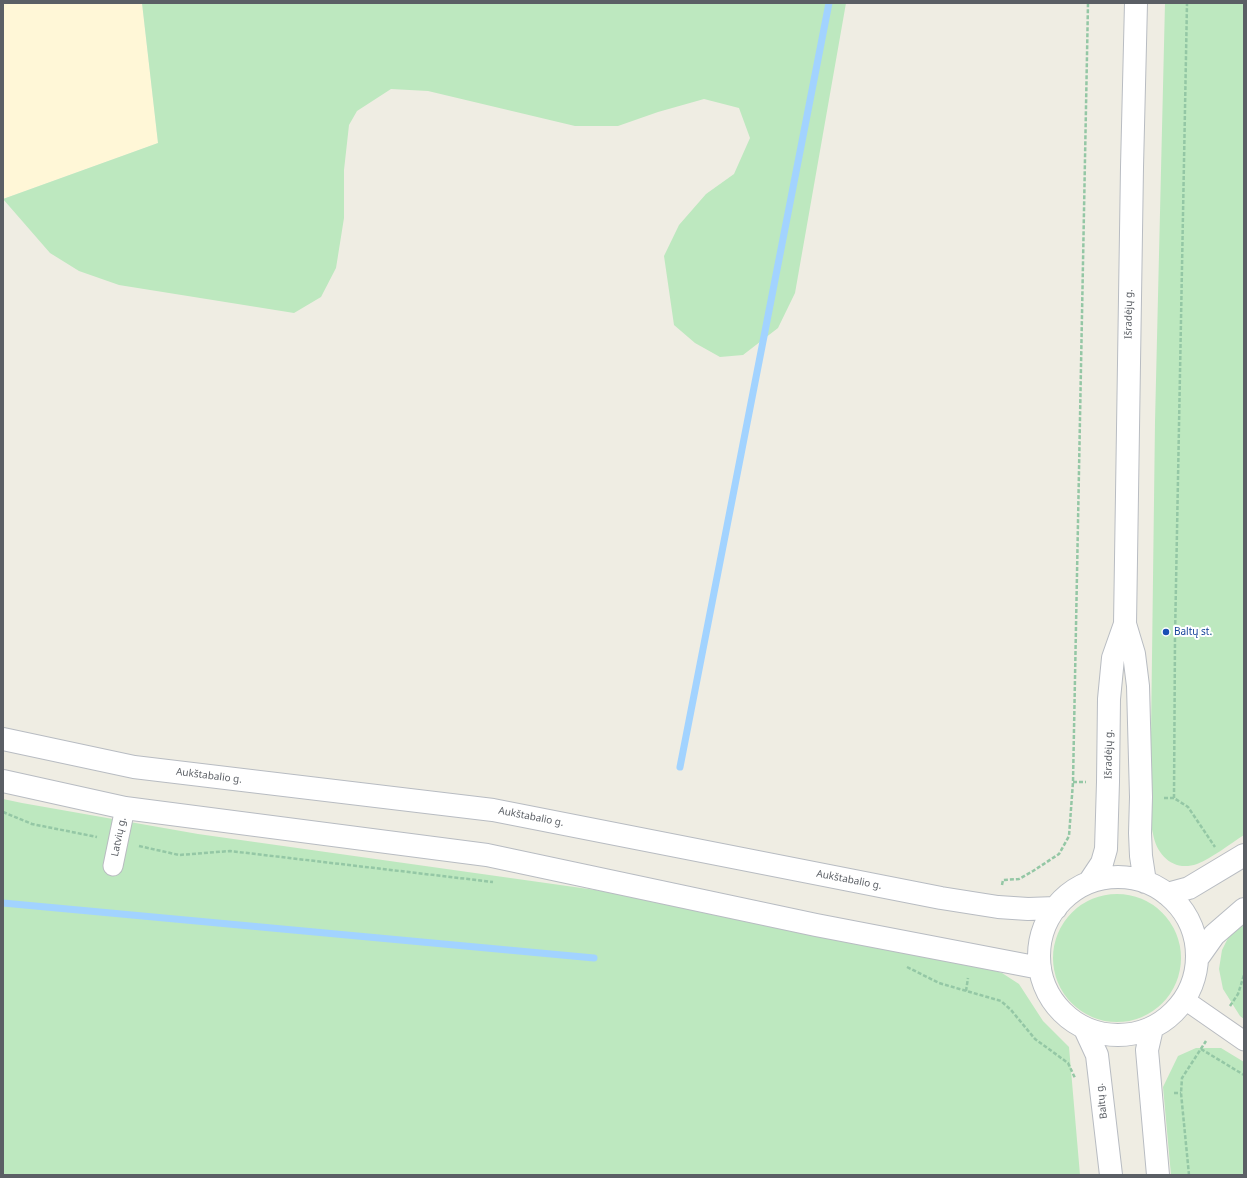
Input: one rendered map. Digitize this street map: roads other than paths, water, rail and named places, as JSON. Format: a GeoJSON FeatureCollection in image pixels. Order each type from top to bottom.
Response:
{"type":"FeatureCollection","features":[{"type":"Feature","properties":{"kind":"main road","name":"Išradėjų g."},"geometry":{"type":"LineString","coordinates":[[1090,881],[1102,863],[1106,849],[1109,699],[1113,658],[1124,624],[1136,3]]}},
{"type":"Feature","properties":{"kind":"main road","name":"Išradėjų g."},"geometry":{"type":"LineString","coordinates":[[1124,624],[1134,654],[1138,686],[1141,797],[1140,833],[1141,856],[1145,882]]}},
{"type":"Feature","properties":{"kind":"main road","name":"Aukštabalio g."},"geometry":{"type":"LineString","coordinates":[[3,739],[134,767],[493,810],[948,899],[998,907],[1028,909],[1056,908]]}},
{"type":"Feature","properties":{"kind":"main road"},"geometry":{"type":"LineString","coordinates":[[3,781],[125,808],[487,855],[816,925],[1040,968]]}},
{"type":"Feature","properties":{"kind":"main road"},"geometry":{"type":"LineString","coordinates":[[1167,894],[1189,888],[1244,855]]}},
{"type":"Feature","properties":{"kind":"main road"},"geometry":{"type":"LineString","coordinates":[[1109,876],[1125,877],[1145,882],[1167,894],[1184,912],[1194,934],[1197,959],[1194,980],[1185,1000],[1176,1011],[1165,1021],[1152,1028],[1130,1035],[1107,1035],[1085,1029],[1064,1014],[1048,993],[1040,968],[1039,947],[1045,926],[1056,908],[1074,891],[1090,881],[1109,876]]}},
{"type":"Feature","properties":{"kind":"main road"},"geometry":{"type":"LineString","coordinates":[[1197,959],[1214,935],[1244,909]]}},
{"type":"Feature","properties":{"kind":"main road"},"geometry":{"type":"LineString","coordinates":[[1152,1028],[1147,1050],[1158,1175]]}},
{"type":"Feature","properties":{"kind":"main road","name":"Baltų g."},"geometry":{"type":"LineString","coordinates":[[1085,1029],[1097,1055],[1111,1175]]}},
{"type":"Feature","properties":{"kind":"street","name":"Latvių g."},"geometry":{"type":"LineString","coordinates":[[113,866],[125,808]]}},
{"type":"Feature","properties":{"kind":"street"},"geometry":{"type":"LineString","coordinates":[[1185,1000],[1244,1041]]}},
{"type":"Feature","properties":{"kind":"waterway"},"geometry":{"type":"LineString","coordinates":[[680,767],[829,3]]}},
{"type":"Feature","properties":{"kind":"waterway"},"geometry":{"type":"LineString","coordinates":[[3,903],[594,958]]}},
{"type":"Feature","properties":{"kind":"place","name":"Baltų st."},"geometry":{"type":"Point","coordinates":[1166,632]}}]}
